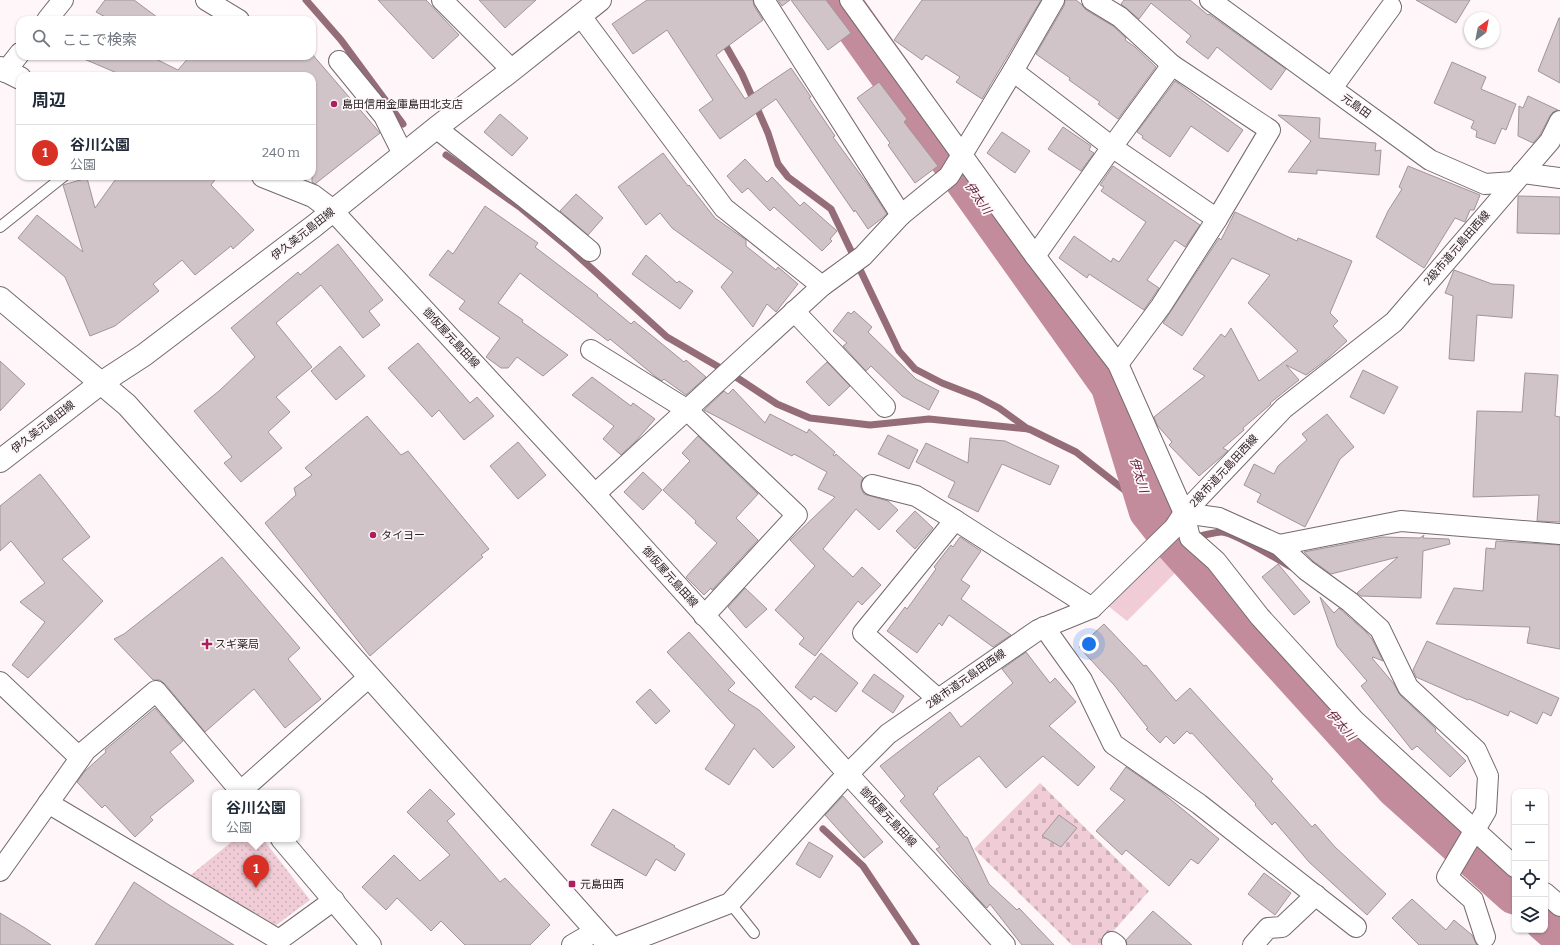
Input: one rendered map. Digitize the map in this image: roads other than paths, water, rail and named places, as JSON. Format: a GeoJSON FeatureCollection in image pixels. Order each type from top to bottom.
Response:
{"type":"FeatureCollection","features":[{"type":"Feature","properties":{"kind":"street"},"geometry":{"type":"LineString","coordinates":[[50,16],[63,0]]}},
{"type":"Feature","properties":{"kind":"street"},"geometry":{"type":"LineString","coordinates":[[206,0],[232,16]]}},
{"type":"Feature","properties":{"kind":"street"},"geometry":{"type":"LineString","coordinates":[[442,0],[512,70]]}},
{"type":"Feature","properties":{"kind":"street","name":"伊久美元島田線"},"geometry":{"type":"LineString","coordinates":[[0,461],[101,383],[144,355],[333,211],[403,154],[600,0]]}},
{"type":"Feature","properties":{"kind":"street"},"geometry":{"type":"LineString","coordinates":[[764,0],[902,215]]}},
{"type":"Feature","properties":{"kind":"street"},"geometry":{"type":"LineString","coordinates":[[850,0],[956,163],[1034,256],[1118,364],[1184,513],[1190,538],[1216,561],[1260,617],[1344,710],[1512,864]]}},
{"type":"Feature","properties":{"kind":"street"},"geometry":{"type":"LineString","coordinates":[[595,494],[822,286],[857,261],[956,163],[1013,71],[1054,0]]}},
{"type":"Feature","properties":{"kind":"street"},"geometry":{"type":"LineString","coordinates":[[1092,0],[1120,17],[1172,65],[1270,130],[1217,219],[1161,306],[1118,364]]}},
{"type":"Feature","properties":{"kind":"street","name":"元島田"},"geometry":{"type":"LineString","coordinates":[[1215,1],[1430,160],[1485,184],[1518,178],[1560,178]]}},
{"type":"Feature","properties":{"kind":"street"},"geometry":{"type":"LineString","coordinates":[[1332,88],[1391,7]]}},
{"type":"Feature","properties":{"kind":"street"},"geometry":{"type":"LineString","coordinates":[[580,15],[724,208],[822,286]]}},
{"type":"Feature","properties":{"kind":"street"},"geometry":{"type":"LineString","coordinates":[[8,73],[16,60]]}},
{"type":"Feature","properties":{"kind":"street"},"geometry":{"type":"LineString","coordinates":[[339,61],[384,116],[403,154]]}},
{"type":"Feature","properties":{"kind":"street"},"geometry":{"type":"LineString","coordinates":[[1034,256],[1172,65]]}},
{"type":"Feature","properties":{"kind":"street"},"geometry":{"type":"LineString","coordinates":[[1013,71],[1112,147],[1217,219]]}},
{"type":"Feature","properties":{"kind":"street","name":"2級市道元島田西線"},"geometry":{"type":"LineString","coordinates":[[730,903],[848,774],[888,734],[1038,630],[1092,608],[1164,536],[1174,528],[1184,513],[1284,408],[1394,322],[1550,141],[1560,121]]}},
{"type":"Feature","properties":{"kind":"street"},"geometry":{"type":"LineString","coordinates":[[436,128],[590,251]]}},
{"type":"Feature","properties":{"kind":"street"},"geometry":{"type":"LineString","coordinates":[[273,180],[313,196],[333,211]]}},
{"type":"Feature","properties":{"kind":"street","name":"御仮屋元島田線"},"geometry":{"type":"LineString","coordinates":[[333,211],[595,494],[704,616],[1005,945]]}},
{"type":"Feature","properties":{"kind":"street"},"geometry":{"type":"LineString","coordinates":[[0,298],[127,405],[602,938],[572,945]]}},
{"type":"Feature","properties":{"kind":"street"},"geometry":{"type":"LineString","coordinates":[[794,311],[885,407]]}},
{"type":"Feature","properties":{"kind":"street"},"geometry":{"type":"LineString","coordinates":[[591,350],[686,409],[797,515],[704,616]]}},
{"type":"Feature","properties":{"kind":"street"},"geometry":{"type":"LineString","coordinates":[[872,485],[916,496],[1092,608]]}},
{"type":"Feature","properties":{"kind":"street"},"geometry":{"type":"LineString","coordinates":[[1184,513],[1218,518],[1279,545],[1306,570],[1350,602],[1380,629],[1408,687],[1476,750],[1488,776],[1486,810],[1475,831],[1446,877],[1473,900],[1485,937]]}},
{"type":"Feature","properties":{"kind":"street"},"geometry":{"type":"LineString","coordinates":[[938,699],[863,633],[955,520]]}},
{"type":"Feature","properties":{"kind":"street"},"geometry":{"type":"LineString","coordinates":[[1279,545],[1401,521],[1560,534]]}},
{"type":"Feature","properties":{"kind":"street"},"geometry":{"type":"LineString","coordinates":[[1044,627],[1082,680],[1113,744],[1199,804],[1356,927]]}},
{"type":"Feature","properties":{"kind":"street"},"geometry":{"type":"LineString","coordinates":[[244,790],[369,678]]}},
{"type":"Feature","properties":{"kind":"street"},"geometry":{"type":"LineString","coordinates":[[0,682],[80,758]]}},
{"type":"Feature","properties":{"kind":"street"},"geometry":{"type":"LineString","coordinates":[[1,866],[86,750],[156,691],[240,790]]}},
{"type":"Feature","properties":{"kind":"street"},"geometry":{"type":"LineString","coordinates":[[48,803],[279,940],[334,900]]}},
{"type":"Feature","properties":{"kind":"street"},"geometry":{"type":"LineString","coordinates":[[285,842],[371,945]]}},
{"type":"Feature","properties":{"kind":"street"},"geometry":{"type":"LineString","coordinates":[[1253,945],[1268,928],[1282,928],[1316,895]]}},
{"type":"Feature","properties":{"kind":"street"},"geometry":{"type":"LineString","coordinates":[[1548,896],[1560,906]]}},
{"type":"Feature","properties":{"kind":"street"},"geometry":{"type":"LineString","coordinates":[[621,945],[730,903]]}},
{"type":"Feature","properties":{"kind":"lane"},"geometry":{"type":"LineString","coordinates":[[0,227],[59,180]]}},
{"type":"Feature","properties":{"kind":"lane"},"geometry":{"type":"LineString","coordinates":[[730,903],[754,933]]}},
{"type":"Feature","properties":{"kind":"waterway"},"geometry":{"type":"LineString","coordinates":[[306,0],[341,40],[403,124]]}},
{"type":"Feature","properties":{"kind":"waterway","name":"伊太川"},"geometry":{"type":"LineString","coordinates":[[838,0],[1112,385],[1150,510],[1176,543],[1397,787],[1512,890]]}},
{"type":"Feature","properties":{"kind":"waterway"},"geometry":{"type":"LineString","coordinates":[[722,39],[742,74],[768,133],[778,164],[788,177],[831,209],[899,351],[915,369],[942,383],[978,397],[999,408],[1028,429]]}},
{"type":"Feature","properties":{"kind":"waterway"},"geometry":{"type":"LineString","coordinates":[[446,155],[521,208],[568,247],[667,337],[736,377],[777,404],[810,418],[870,425],[929,419],[1029,429],[1076,452],[1150,510]]}},
{"type":"Feature","properties":{"kind":"waterway"},"geometry":{"type":"LineString","coordinates":[[1176,543],[1221,532],[1227,533],[1245,541],[1291,567]]}},
{"type":"Feature","properties":{"kind":"waterway"},"geometry":{"type":"LineString","coordinates":[[823,829],[863,866],[916,945]]}},
{"type":"Feature","properties":{"kind":"waterway","name":"伊太川"},"geometry":{"type":"LineString","coordinates":[[1548,923],[1560,933]]}},
{"type":"Feature","properties":{"kind":"place","name":"島田信用金庫島田北支店"},"geometry":{"type":"Point","coordinates":[334,104]}},
{"type":"Feature","properties":{"kind":"place","name":"タイヨー"},"geometry":{"type":"Point","coordinates":[373,535]}},
{"type":"Feature","properties":{"kind":"place","name":"スギ薬局"},"geometry":{"type":"Point","coordinates":[207,644]}},
{"type":"Feature","properties":{"kind":"place","name":"元島田西"},"geometry":{"type":"Point","coordinates":[572,884]}},
{"type":"Feature","properties":{"kind":"place","name":"谷川公園"},"geometry":{"type":"Point","coordinates":[256,888]}}]}
